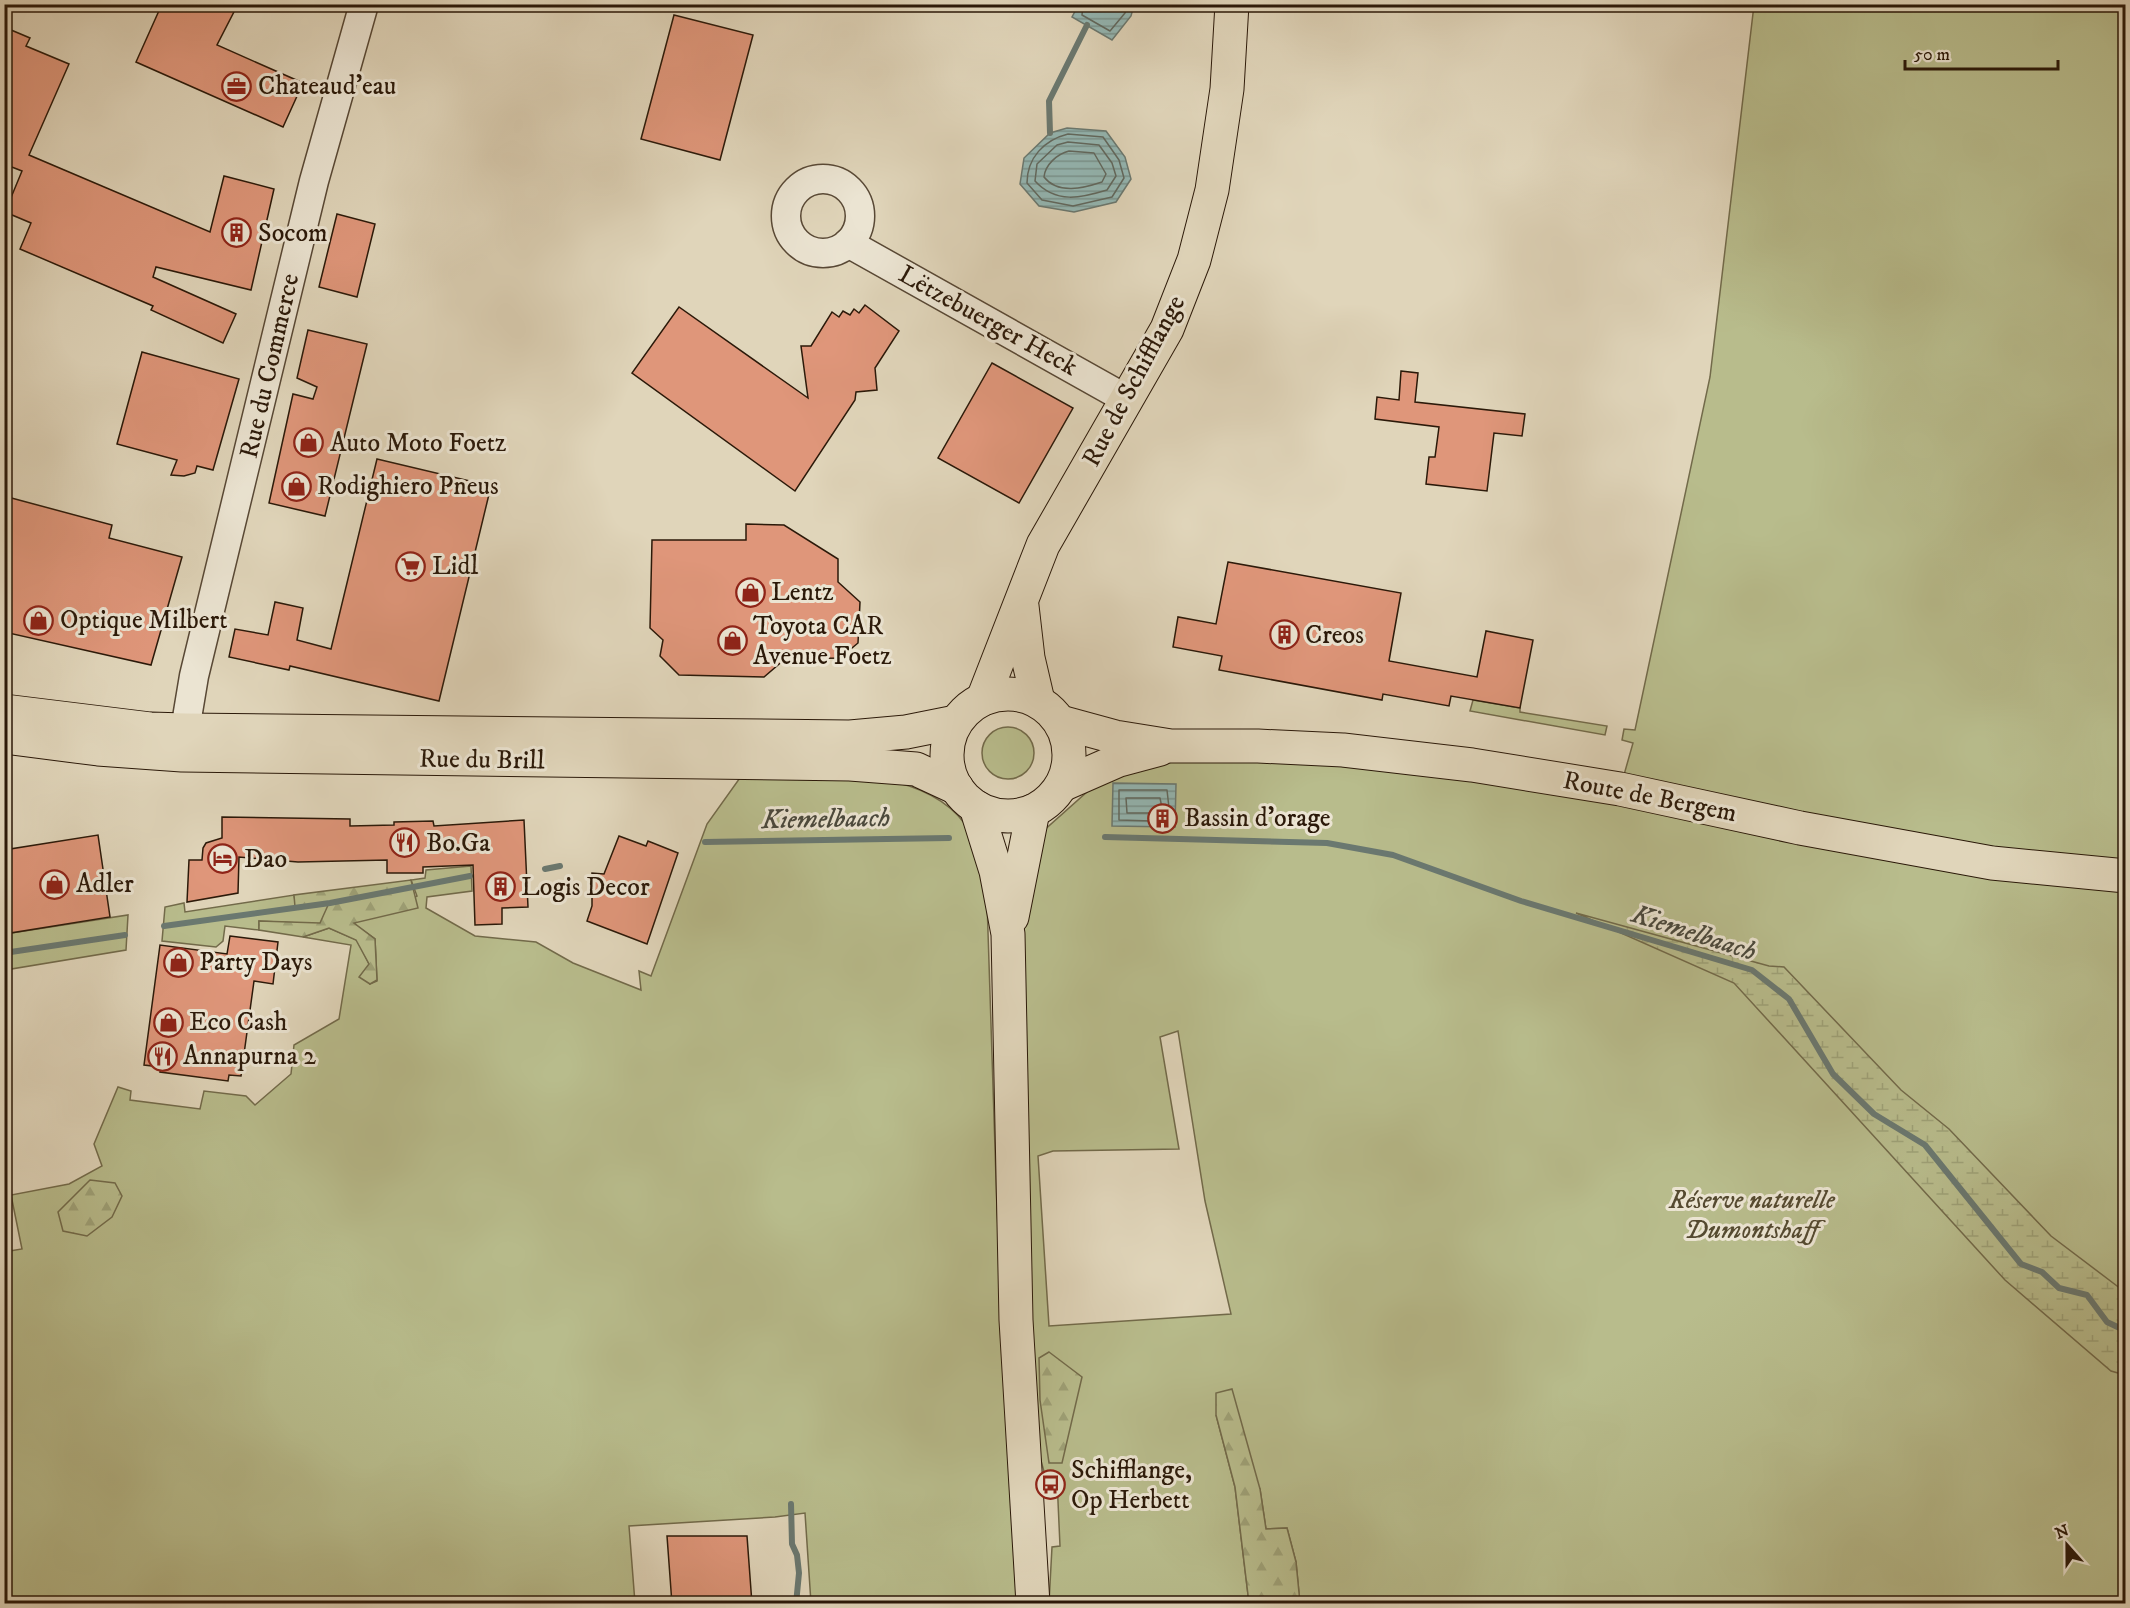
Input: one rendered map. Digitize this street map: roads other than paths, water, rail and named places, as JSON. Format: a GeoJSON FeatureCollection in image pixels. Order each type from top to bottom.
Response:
{"type":"FeatureCollection","features":[{"type":"Feature","properties":{"kind":"main road","name":"Rue de Schifflange"},"geometry":{"type":"LineString","coordinates":[[982,699],[1042,546],[1167,329],[1200,236],[1212,190],[1227,89],[1232,4]]}},
{"type":"Feature","properties":{"kind":"main road","name":"Rue de Schifflange"},"geometry":{"type":"LineString","coordinates":[[1021,604],[1028,658],[1049,712]]}},
{"type":"Feature","properties":{"kind":"main road"},"geometry":{"type":"LineString","coordinates":[[967,798],[1004,815],[1014,816],[1033,811],[1049,800],[1062,785],[1070,753],[1049,712],[1020,695],[1001,694],[982,699],[968,709],[956,723],[949,738],[947,756],[950,773],[967,798],[996,871],[1008,934],[1016,1320],[1033,1604]]}},
{"type":"Feature","properties":{"kind":"main road","name":"Rue du Brill"},"geometry":{"type":"LineString","coordinates":[[4,711],[150,729],[185,730],[850,737],[906,732],[956,723]]}},
{"type":"Feature","properties":{"kind":"main road","name":"Route de Bergem"},"geometry":{"type":"LineString","coordinates":[[1049,712],[1115,737],[1171,746],[1322,749],[1435,759],[1620,789],[1800,828],[1992,863],[2126,876]]}},
{"type":"Feature","properties":{"kind":"main road","name":"Rue du Brill"},"geometry":{"type":"LineString","coordinates":[[4,737],[98,749],[182,755],[850,764],[916,769],[967,798]]}},
{"type":"Feature","properties":{"kind":"main road","name":"Route de Bergem"},"geometry":{"type":"LineString","coordinates":[[1062,785],[1119,760],[1171,746]]}},
{"type":"Feature","properties":{"kind":"main road"},"geometry":{"type":"LineString","coordinates":[[1008,934],[1033,811]]}},
{"type":"Feature","properties":{"kind":"street","name":"Rue du Commerce"},"geometry":{"type":"LineString","coordinates":[[185,730],[194,676],[315,180],[364,4]]}},
{"type":"Feature","properties":{"kind":"street","name":"Lëtzebuerger Heck"},"geometry":{"type":"LineString","coordinates":[[848,243],[1128,400]]}},
{"type":"Feature","properties":{"kind":"water"},"geometry":{"type":"Polygon","coordinates":[[[1079,4],[1134,5],[1131,16],[1112,40],[1072,17],[1079,4]]]}},
{"type":"Feature","properties":{"kind":"water"},"geometry":{"type":"Polygon","coordinates":[[[1067,128],[1106,131],[1125,157],[1131,179],[1116,202],[1074,212],[1039,206],[1020,184],[1024,158],[1050,133],[1067,128]]]}},
{"type":"Feature","properties":{"kind":"water"},"geometry":{"type":"Polygon","coordinates":[[[1113,783],[1176,784],[1175,827],[1112,826],[1113,783]]]}},
{"type":"Feature","properties":{"kind":"waterway"},"geometry":{"type":"LineString","coordinates":[[1050,133],[1049,101],[1087,25]]}},
{"type":"Feature","properties":{"kind":"waterway","name":"Kiemelbaach"},"geometry":{"type":"LineString","coordinates":[[1105,837],[1327,843],[1393,855],[1521,901],[1752,970],[1789,999],[1833,1074],[1874,1114],[1925,1145],[2021,1264],[2042,1272],[2059,1288],[2087,1295],[2107,1322],[2126,1331]]}},
{"type":"Feature","properties":{"kind":"waterway","name":"Kiemelbaach"},"geometry":{"type":"LineString","coordinates":[[705,842],[949,838]]}},
{"type":"Feature","properties":{"kind":"waterway","name":"Kiemelbaach"},"geometry":{"type":"LineString","coordinates":[[545,869],[560,866]]}},
{"type":"Feature","properties":{"kind":"waterway","name":"Kiemelbaach"},"geometry":{"type":"LineString","coordinates":[[164,926],[330,903],[470,876]]}},
{"type":"Feature","properties":{"kind":"waterway","name":"Kiemelbaach"},"geometry":{"type":"LineString","coordinates":[[4,953],[125,935]]}},
{"type":"Feature","properties":{"kind":"waterway"},"geometry":{"type":"LineString","coordinates":[[791,1504],[792,1544],[797,1555],[799,1573],[796,1604]]}},
{"type":"Feature","properties":{"kind":"place","name":"Chateaud'eau"},"geometry":{"type":"Point","coordinates":[237,86]}},
{"type":"Feature","properties":{"kind":"place","name":"Socom"},"geometry":{"type":"Point","coordinates":[237,233]}},
{"type":"Feature","properties":{"kind":"place","name":"Auto Moto Foetz"},"geometry":{"type":"Point","coordinates":[309,443]}},
{"type":"Feature","properties":{"kind":"place","name":"Rodighiero Pneus"},"geometry":{"type":"Point","coordinates":[296,486]}},
{"type":"Feature","properties":{"kind":"place","name":"Lidl"},"geometry":{"type":"Point","coordinates":[411,566]}},
{"type":"Feature","properties":{"kind":"place","name":"Lentz"},"geometry":{"type":"Point","coordinates":[750,592]}},
{"type":"Feature","properties":{"kind":"place","name":"Optique Milbert"},"geometry":{"type":"Point","coordinates":[39,620]}},
{"type":"Feature","properties":{"kind":"place","name":"Creos"},"geometry":{"type":"Point","coordinates":[1284,635]}},
{"type":"Feature","properties":{"kind":"place","name":"Toyota CAR Avenue Foetz"},"geometry":{"type":"Point","coordinates":[732,641]}},
{"type":"Feature","properties":{"kind":"place","name":"Bassin d'orage"},"geometry":{"type":"Point","coordinates":[1163,818]}},
{"type":"Feature","properties":{"kind":"place","name":"Bo.Ga"},"geometry":{"type":"Point","coordinates":[405,843]}},
{"type":"Feature","properties":{"kind":"place","name":"Dao"},"geometry":{"type":"Point","coordinates":[223,859]}},
{"type":"Feature","properties":{"kind":"place","name":"Adler"},"geometry":{"type":"Point","coordinates":[55,884]}},
{"type":"Feature","properties":{"kind":"place","name":"Logis Decor"},"geometry":{"type":"Point","coordinates":[500,887]}},
{"type":"Feature","properties":{"kind":"place","name":"Party Days"},"geometry":{"type":"Point","coordinates":[178,962]}},
{"type":"Feature","properties":{"kind":"place","name":"Eco Cash"},"geometry":{"type":"Point","coordinates":[168,1022]}},
{"type":"Feature","properties":{"kind":"place","name":"Annapurna 2"},"geometry":{"type":"Point","coordinates":[162,1056]}},
{"type":"Feature","properties":{"kind":"place","name":"Schifflange, Op Herbett"},"geometry":{"type":"Point","coordinates":[1050,1485]}},
{"type":"Feature","properties":{"kind":"park label","name":"Réserve naturelle Dumontshaff"},"geometry":{"type":"Point","coordinates":[1752,1215]}}]}
